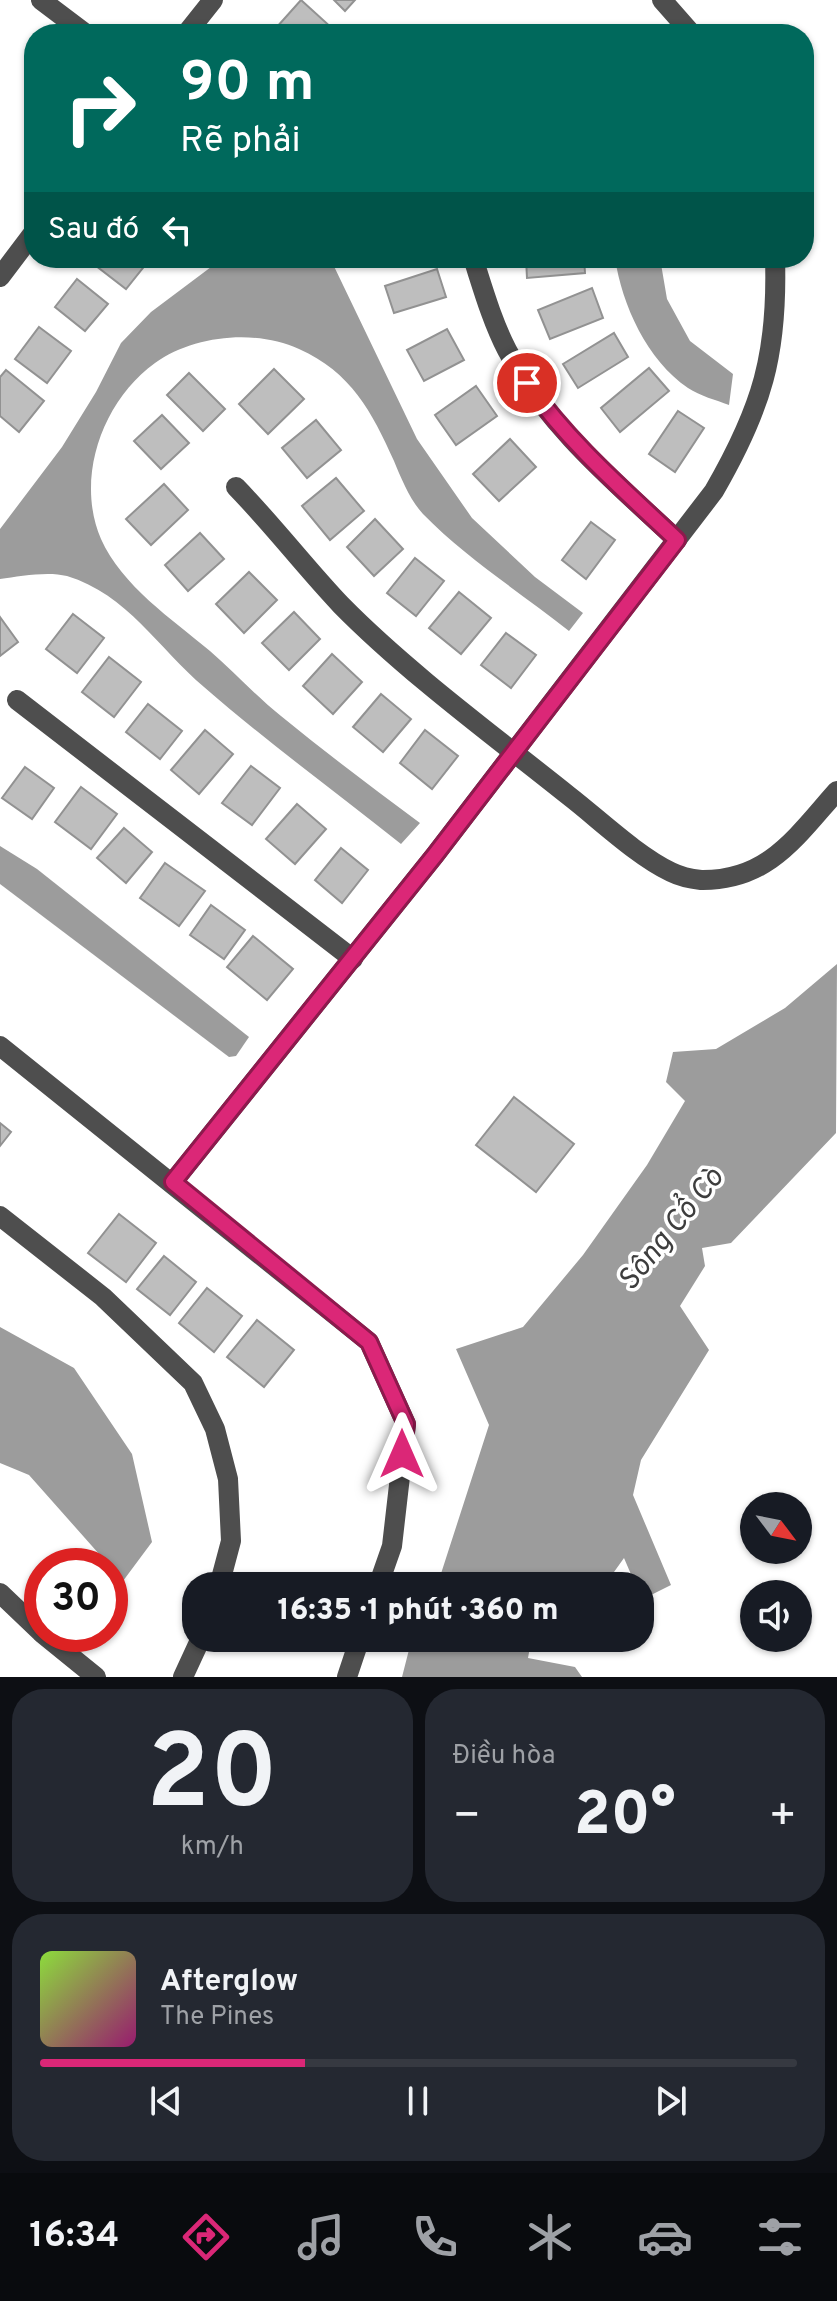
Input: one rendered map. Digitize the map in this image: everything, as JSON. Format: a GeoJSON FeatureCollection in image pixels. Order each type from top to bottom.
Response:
{"type":"FeatureCollection","features":[{"type":"Feature","properties":{"kind":"street"},"geometry":{"type":"LineString","coordinates":[[41,0],[73,24]]}},
{"type":"Feature","properties":{"kind":"street"},"geometry":{"type":"LineString","coordinates":[[194,24],[213,0]]}},
{"type":"Feature","properties":{"kind":"street"},"geometry":{"type":"LineString","coordinates":[[662,0],[683,24]]}},
{"type":"Feature","properties":{"kind":"street"},"geometry":{"type":"LineString","coordinates":[[0,277],[24,245]]}},
{"type":"Feature","properties":{"kind":"street"},"geometry":{"type":"LineString","coordinates":[[476,268],[506,348],[550,416],[581,450],[677,540]]}},
{"type":"Feature","properties":{"kind":"street"},"geometry":{"type":"LineString","coordinates":[[173,1182],[353,959],[714,491],[737,450],[759,400],[769,365],[777,302],[775,268]]}},
{"type":"Feature","properties":{"kind":"street"},"geometry":{"type":"LineString","coordinates":[[236,487],[341,604],[386,647],[513,751],[672,873],[697,880],[731,878],[764,865],[787,846],[837,791]]}},
{"type":"Feature","properties":{"kind":"street"},"geometry":{"type":"LineString","coordinates":[[17,700],[353,959]]}},
{"type":"Feature","properties":{"kind":"street"},"geometry":{"type":"LineString","coordinates":[[0,1046],[369,1342],[406,1424],[392,1546],[383,1572]]}},
{"type":"Feature","properties":{"kind":"street"},"geometry":{"type":"LineString","coordinates":[[0,1216],[103,1297],[193,1383],[215,1429],[228,1479],[231,1541],[223,1572]]}},
{"type":"Feature","properties":{"kind":"street"},"geometry":{"type":"LineString","coordinates":[[0,1593],[24,1615]]}},
{"type":"Feature","properties":{"kind":"street"},"geometry":{"type":"LineString","coordinates":[[66,1652],[96,1677]]}},
{"type":"Feature","properties":{"kind":"street"},"geometry":{"type":"LineString","coordinates":[[183,1677],[195,1652]]}},
{"type":"Feature","properties":{"kind":"street"},"geometry":{"type":"LineString","coordinates":[[347,1677],[355,1652]]}},
{"type":"Feature","properties":{"kind":"water"},"geometry":{"type":"Polygon","coordinates":[[[210,268],[335,268],[417,439],[472,518],[535,577],[583,613],[569,631],[440,530],[414,502],[386,443],[358,395],[333,369],[299,349],[245,337],[206,341],[188,346],[155,363],[136,379],[121,398],[98,443],[91,492],[94,516],[110,556],[149,601],[272,708],[420,823],[401,844],[228,707],[125,609],[107,596],[67,576],[34,574],[0,579],[0,529],[62,447],[96,392],[121,343],[151,312],[210,268]]]}},
{"type":"Feature","properties":{"kind":"water"},"geometry":{"type":"Polygon","coordinates":[[[617,268],[662,268],[667,299],[690,341],[733,374],[729,405],[688,388],[660,362],[630,312],[617,268]]]}},
{"type":"Feature","properties":{"kind":"water"},"geometry":{"type":"Polygon","coordinates":[[[0,846],[37,869],[249,1037],[236,1056],[229,1057],[0,884],[0,846]]]}},
{"type":"Feature","properties":{"kind":"water","name":"Sông Cổ Cò"},"geometry":{"type":"Polygon","coordinates":[[[837,964],[836,1133],[731,1243],[702,1248],[705,1266],[680,1306],[709,1350],[641,1460],[633,1495],[671,1585],[654,1594],[654,1572],[630,1572],[624,1558],[614,1572],[442,1572],[489,1425],[456,1349],[523,1327],[583,1255],[647,1165],[685,1101],[666,1082],[673,1052],[716,1049],[785,1008],[837,964]]]}},
{"type":"Feature","properties":{"kind":"water"},"geometry":{"type":"Polygon","coordinates":[[[0,1327],[74,1368],[132,1454],[152,1542],[128,1574],[128,1548],[94,1548],[29,1475],[0,1463],[0,1327]]]}},
{"type":"Feature","properties":{"kind":"water"},"geometry":{"type":"Polygon","coordinates":[[[408,1652],[529,1652],[528,1658],[575,1667],[582,1677],[402,1677],[408,1652]]]}},
{"type":"Feature","properties":{"kind":"building"},"geometry":{"type":"Polygon","coordinates":[[[301,0],[327,24],[280,24],[301,0]]]}},
{"type":"Feature","properties":{"kind":"building"},"geometry":{"type":"Polygon","coordinates":[[[334,0],[355,0],[345,11],[334,0]]]}},
{"type":"Feature","properties":{"kind":"building"},"geometry":{"type":"Polygon","coordinates":[[[99,268],[143,268],[126,289],[99,268]]]}},
{"type":"Feature","properties":{"kind":"building"},"geometry":{"type":"Polygon","coordinates":[[[526,268],[585,268],[585,273],[527,278],[526,268]]]}},
{"type":"Feature","properties":{"kind":"building"},"geometry":{"type":"Polygon","coordinates":[[[437,269],[446,297],[394,313],[385,286],[437,269]]]}},
{"type":"Feature","properties":{"kind":"building"},"geometry":{"type":"Polygon","coordinates":[[[77,279],[108,304],[85,331],[55,307],[77,279]]]}},
{"type":"Feature","properties":{"kind":"building"},"geometry":{"type":"Polygon","coordinates":[[[592,288],[603,318],[550,339],[538,310],[592,288]]]}},
{"type":"Feature","properties":{"kind":"building"},"geometry":{"type":"Polygon","coordinates":[[[39,327],[71,351],[47,383],[15,359],[39,327]]]}},
{"type":"Feature","properties":{"kind":"building"},"geometry":{"type":"Polygon","coordinates":[[[447,329],[464,360],[424,381],[407,350],[447,329]]]}},
{"type":"Feature","properties":{"kind":"building"},"geometry":{"type":"Polygon","coordinates":[[[614,333],[628,357],[578,388],[563,364],[614,333]]]}},
{"type":"Feature","properties":{"kind":"building"},"geometry":{"type":"Polygon","coordinates":[[[649,368],[669,391],[620,432],[601,408],[649,368]]]}},
{"type":"Feature","properties":{"kind":"building"},"geometry":{"type":"Polygon","coordinates":[[[274,369],[304,399],[268,434],[239,404],[274,369]]]}},
{"type":"Feature","properties":{"kind":"building"},"geometry":{"type":"Polygon","coordinates":[[[6,370],[44,401],[19,432],[0,416],[0,377],[6,370]]]}},
{"type":"Feature","properties":{"kind":"building"},"geometry":{"type":"Polygon","coordinates":[[[189,373],[225,409],[203,431],[167,395],[189,373]]]}},
{"type":"Feature","properties":{"kind":"building"},"geometry":{"type":"Polygon","coordinates":[[[476,386],[497,416],[456,445],[435,415],[476,386]]]}},
{"type":"Feature","properties":{"kind":"building"},"geometry":{"type":"Polygon","coordinates":[[[678,411],[704,428],[675,472],[649,454],[678,411]]]}},
{"type":"Feature","properties":{"kind":"building"},"geometry":{"type":"Polygon","coordinates":[[[162,415],[189,443],[161,469],[134,441],[162,415]]]}},
{"type":"Feature","properties":{"kind":"building"},"geometry":{"type":"Polygon","coordinates":[[[316,420],[341,450],[307,478],[282,448],[316,420]]]}},
{"type":"Feature","properties":{"kind":"building"},"geometry":{"type":"Polygon","coordinates":[[[510,439],[536,467],[499,501],[473,474],[510,439]]]}},
{"type":"Feature","properties":{"kind":"building"},"geometry":{"type":"Polygon","coordinates":[[[336,478],[364,511],[330,540],[302,506],[336,478]]]}},
{"type":"Feature","properties":{"kind":"building"},"geometry":{"type":"Polygon","coordinates":[[[164,484],[188,510],[151,545],[126,519],[164,484]]]}},
{"type":"Feature","properties":{"kind":"building"},"geometry":{"type":"Polygon","coordinates":[[[375,519],[403,549],[374,576],[347,547],[375,519]]]}},
{"type":"Feature","properties":{"kind":"building"},"geometry":{"type":"Polygon","coordinates":[[[591,522],[615,540],[586,579],[562,560],[591,522]]]}},
{"type":"Feature","properties":{"kind":"building"},"geometry":{"type":"Polygon","coordinates":[[[200,533],[224,559],[188,591],[165,565],[200,533]]]}},
{"type":"Feature","properties":{"kind":"building"},"geometry":{"type":"Polygon","coordinates":[[[415,558],[444,581],[416,616],[387,593],[415,558]]]}},
{"type":"Feature","properties":{"kind":"building"},"geometry":{"type":"Polygon","coordinates":[[[249,572],[277,600],[244,633],[216,604],[249,572]]]}},
{"type":"Feature","properties":{"kind":"building"},"geometry":{"type":"Polygon","coordinates":[[[459,592],[491,618],[461,654],[429,628],[459,592]]]}},
{"type":"Feature","properties":{"kind":"building"},"geometry":{"type":"Polygon","coordinates":[[[294,612],[320,639],[289,670],[262,643],[294,612]]]}},
{"type":"Feature","properties":{"kind":"building"},"geometry":{"type":"Polygon","coordinates":[[[73,614],[104,638],[77,673],[46,649],[73,614]]]}},
{"type":"Feature","properties":{"kind":"building"},"geometry":{"type":"Polygon","coordinates":[[[0,617],[18,642],[0,656],[0,617]]]}},
{"type":"Feature","properties":{"kind":"building"},"geometry":{"type":"Polygon","coordinates":[[[506,633],[536,655],[511,688],[481,665],[506,633]]]}},
{"type":"Feature","properties":{"kind":"building"},"geometry":{"type":"Polygon","coordinates":[[[332,654],[362,682],[333,714],[303,686],[332,654]]]}},
{"type":"Feature","properties":{"kind":"building"},"geometry":{"type":"Polygon","coordinates":[[[109,657],[141,682],[114,717],[82,692],[109,657]]]}},
{"type":"Feature","properties":{"kind":"building"},"geometry":{"type":"Polygon","coordinates":[[[381,694],[411,719],[383,752],[353,727],[381,694]]]}},
{"type":"Feature","properties":{"kind":"building"},"geometry":{"type":"Polygon","coordinates":[[[148,704],[182,731],[160,759],[126,732],[148,704]]]}},
{"type":"Feature","properties":{"kind":"building"},"geometry":{"type":"Polygon","coordinates":[[[205,730],[233,754],[199,794],[171,770],[205,730]]]}},
{"type":"Feature","properties":{"kind":"building"},"geometry":{"type":"Polygon","coordinates":[[[425,730],[458,756],[432,789],[400,763],[425,730]]]}},
{"type":"Feature","properties":{"kind":"building"},"geometry":{"type":"Polygon","coordinates":[[[251,766],[280,788],[252,825],[222,803],[251,766]]]}},
{"type":"Feature","properties":{"kind":"building"},"geometry":{"type":"Polygon","coordinates":[[[25,767],[54,788],[32,819],[2,798],[25,767]]]}},
{"type":"Feature","properties":{"kind":"building"},"geometry":{"type":"Polygon","coordinates":[[[81,787],[117,814],[91,849],[55,822],[81,787]]]}},
{"type":"Feature","properties":{"kind":"building"},"geometry":{"type":"Polygon","coordinates":[[[297,804],[326,829],[295,864],[266,839],[297,804]]]}},
{"type":"Feature","properties":{"kind":"building"},"geometry":{"type":"Polygon","coordinates":[[[124,828],[152,852],[126,883],[97,858],[124,828]]]}},
{"type":"Feature","properties":{"kind":"building"},"geometry":{"type":"Polygon","coordinates":[[[341,848],[368,870],[342,903],[315,880],[341,848]]]}},
{"type":"Feature","properties":{"kind":"building"},"geometry":{"type":"Polygon","coordinates":[[[165,863],[205,891],[179,926],[140,898],[165,863]]]}},
{"type":"Feature","properties":{"kind":"building"},"geometry":{"type":"Polygon","coordinates":[[[211,905],[245,930],[224,959],[190,935],[211,905]]]}},
{"type":"Feature","properties":{"kind":"building"},"geometry":{"type":"Polygon","coordinates":[[[253,936],[293,969],[267,1000],[227,967],[253,936]]]}},
{"type":"Feature","properties":{"kind":"building"},"geometry":{"type":"Polygon","coordinates":[[[514,1097],[574,1144],[536,1192],[476,1145],[514,1097]]]}},
{"type":"Feature","properties":{"kind":"building"},"geometry":{"type":"Polygon","coordinates":[[[0,1123],[11,1132],[0,1146],[0,1123]]]}},
{"type":"Feature","properties":{"kind":"building"},"geometry":{"type":"Polygon","coordinates":[[[119,1214],[156,1243],[126,1282],[88,1253],[119,1214]]]}},
{"type":"Feature","properties":{"kind":"building"},"geometry":{"type":"Polygon","coordinates":[[[164,1256],[196,1282],[170,1315],[137,1289],[164,1256]]]}},
{"type":"Feature","properties":{"kind":"building"},"geometry":{"type":"Polygon","coordinates":[[[207,1288],[242,1316],[214,1352],[179,1323],[207,1288]]]}},
{"type":"Feature","properties":{"kind":"building"},"geometry":{"type":"Polygon","coordinates":[[[257,1320],[294,1350],[264,1387],[227,1357],[257,1320]]]}},
{"type":"Feature","properties":{"kind":"route"},"geometry":{"type":"LineString","coordinates":[[402,1454],[406,1424],[369,1342],[173,1182],[435,855],[677,540],[581,450],[550,416],[527,383]]}}]}
